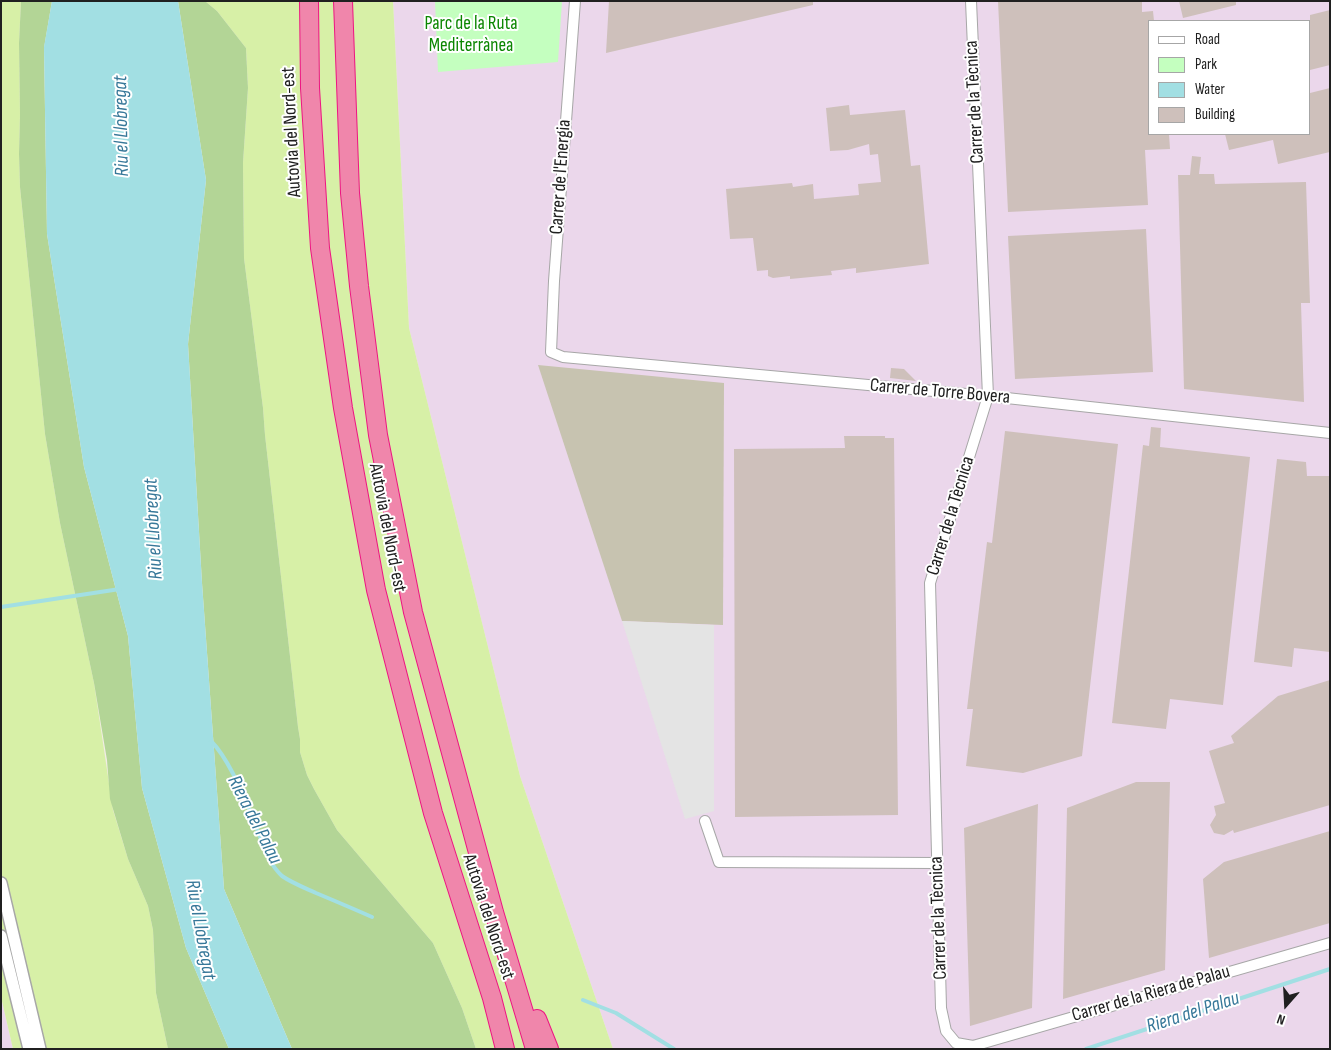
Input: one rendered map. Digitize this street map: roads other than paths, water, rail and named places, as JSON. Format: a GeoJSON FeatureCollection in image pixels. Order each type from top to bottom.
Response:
{"type":"FeatureCollection","features":[{"type":"Feature","properties":{"kind":"highway","name":"Autovia del Nord-est"},"geometry":{"type":"LineString","coordinates":[[308,1],[310,88],[320,248],[343,408],[376,590],[433,813],[492,998],[505,1049]]}},
{"type":"Feature","properties":{"kind":"highway","name":"Autovia del Nord-est"},"geometry":{"type":"LineString","coordinates":[[343,1],[350,194],[359,286],[378,435],[413,612],[494,912],[535,1049]]}},
{"type":"Feature","properties":{"kind":"highway"},"geometry":{"type":"LineString","coordinates":[[494,912],[549,1049]]}},
{"type":"Feature","properties":{"kind":"street","name":"Carrer de l'Energia"},"geometry":{"type":"LineString","coordinates":[[551,352],[575,1]]}},
{"type":"Feature","properties":{"kind":"street","name":"Carrer de la Tècnica"},"geometry":{"type":"LineString","coordinates":[[971,1],[988,396],[930,583],[941,1008],[946,1032],[956,1043],[973,1046]]}},
{"type":"Feature","properties":{"kind":"street","name":"Carrer de Torre Bovera"},"geometry":{"type":"LineString","coordinates":[[551,352],[563,357],[988,396],[1330,433]]}},
{"type":"Feature","properties":{"kind":"street"},"geometry":{"type":"LineString","coordinates":[[705,820],[719,862],[937,863]]}},
{"type":"Feature","properties":{"kind":"street"},"geometry":{"type":"LineString","coordinates":[[1,883],[40,1049]]}},
{"type":"Feature","properties":{"kind":"street"},"geometry":{"type":"LineString","coordinates":[[1,936],[29,1049]]}},
{"type":"Feature","properties":{"kind":"street","name":"Carrer de la Riera de Palau"},"geometry":{"type":"LineString","coordinates":[[973,1046],[1330,943]]}},
{"type":"Feature","properties":{"kind":"water","name":"Riu el Llobregat"},"geometry":{"type":"Polygon","coordinates":[[[52,1],[178,1],[206,180],[188,344],[202,583],[224,889],[292,1049],[229,1049],[186,948],[142,788],[128,636],[84,467],[47,234],[44,47],[52,1]]]}},
{"type":"Feature","properties":{"kind":"waterway"},"geometry":{"type":"LineString","coordinates":[[1,607],[120,589]]}},
{"type":"Feature","properties":{"kind":"waterway","name":"Riera del Palau"},"geometry":{"type":"LineString","coordinates":[[211,741],[225,759],[249,808],[267,854],[277,871],[294,883],[372,917]]}},
{"type":"Feature","properties":{"kind":"waterway","name":"Riera del Palau"},"geometry":{"type":"LineString","coordinates":[[1086,1049],[1330,969]]}},
{"type":"Feature","properties":{"kind":"waterway","name":"Riera del Palau"},"geometry":{"type":"LineString","coordinates":[[583,1000],[616,1013],[674,1049]]}},
{"type":"Feature","properties":{"kind":"park label","name":"Parc de la Ruta Mediterrànea"},"geometry":{"type":"Point","coordinates":[471,35]}}]}
